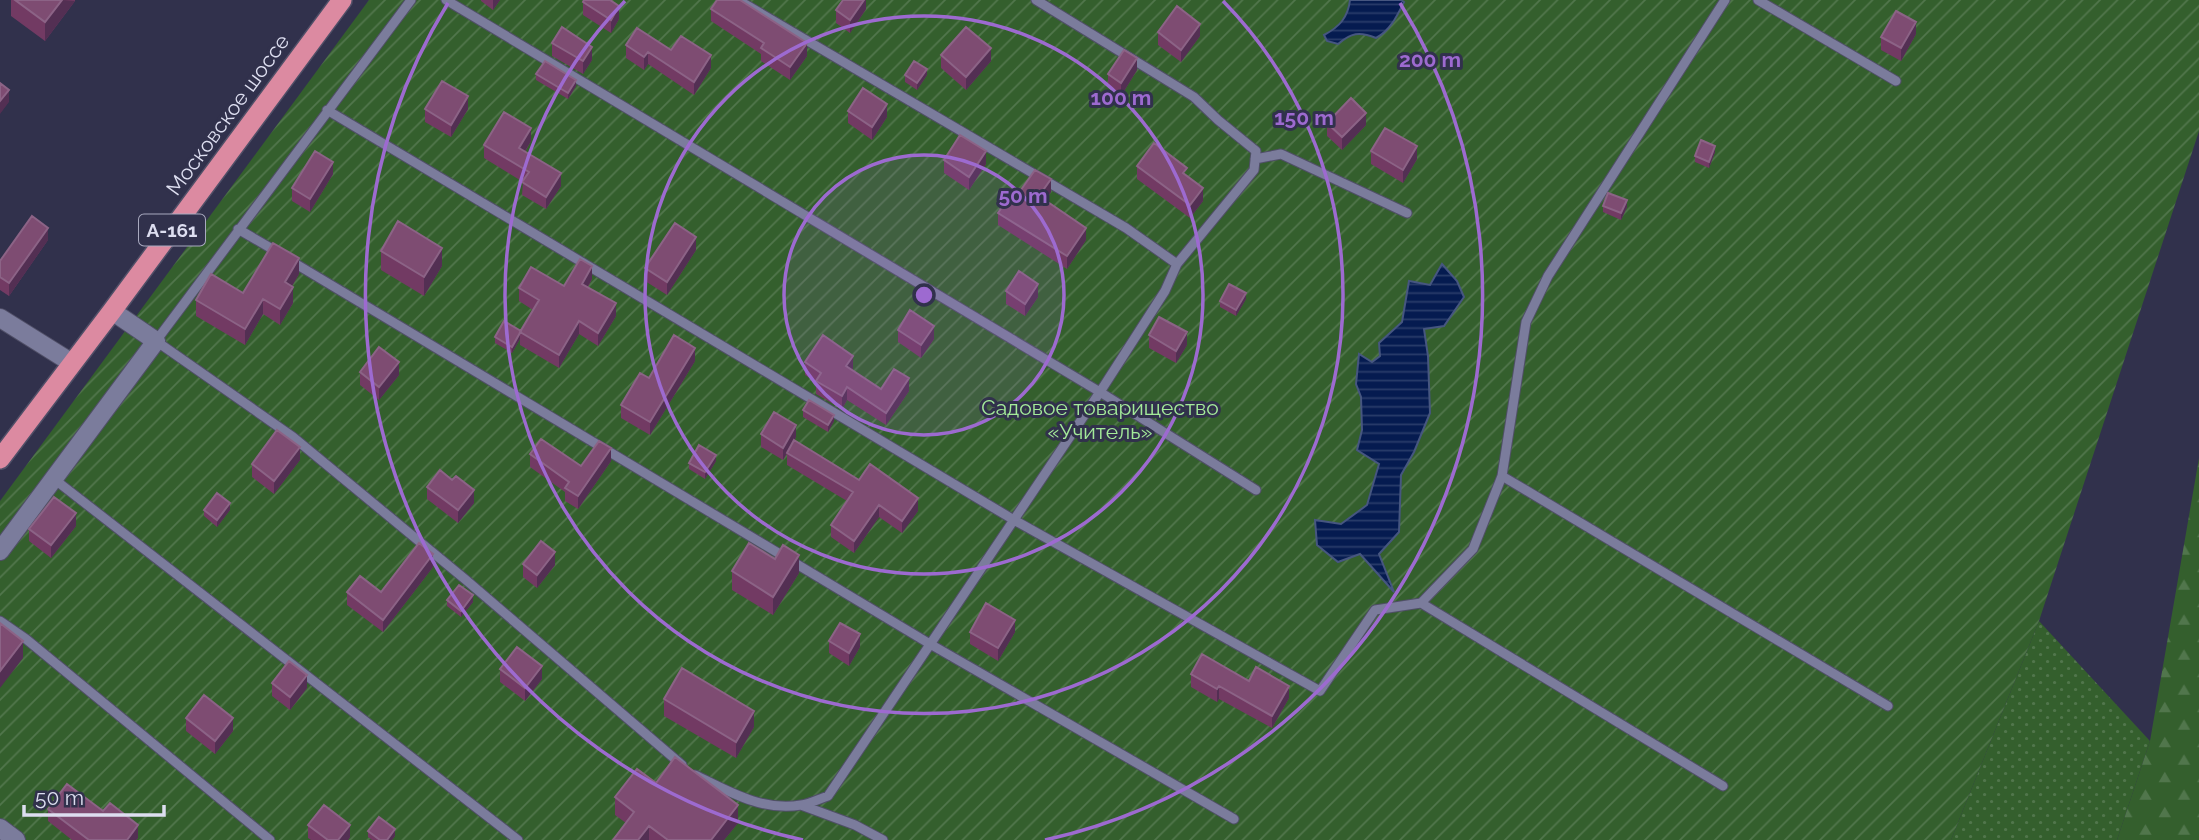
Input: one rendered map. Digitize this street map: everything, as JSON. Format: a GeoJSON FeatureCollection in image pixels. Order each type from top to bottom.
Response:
{"type":"FeatureCollection","features":[{"type":"Feature","properties":{"kind":"highway","name":"Московское шоссе"},"geometry":{"type":"LineString","coordinates":[[0,459],[342,0]]}},
{"type":"Feature","properties":{"kind":"street"},"geometry":{"type":"LineString","coordinates":[[0,551],[156,341],[112,312]]}},
{"type":"Feature","properties":{"kind":"street"},"geometry":{"type":"LineString","coordinates":[[0,318],[72,363]]}},
{"type":"Feature","properties":{"kind":"street"},"geometry":{"type":"LineString","coordinates":[[0,828],[16,840]]}},
{"type":"Feature","properties":{"kind":"lane"},"geometry":{"type":"LineString","coordinates":[[411,0],[156,341],[293,437],[466,580],[692,774],[763,804],[801,805],[855,825],[883,840]]}},
{"type":"Feature","properties":{"kind":"lane"},"geometry":{"type":"LineString","coordinates":[[446,0],[1100,392],[1256,490]]}},
{"type":"Feature","properties":{"kind":"lane"},"geometry":{"type":"LineString","coordinates":[[738,0],[1126,228],[1177,264]]}},
{"type":"Feature","properties":{"kind":"lane"},"geometry":{"type":"LineString","coordinates":[[801,805],[828,796],[1100,392],[1165,291],[1177,264],[1254,170],[1255,151],[1194,97],[1036,0]]}},
{"type":"Feature","properties":{"kind":"lane"},"geometry":{"type":"LineString","coordinates":[[327,110],[1014,520],[1320,691],[1375,610],[1421,603],[1473,549],[1502,476],[1526,322],[1531,310],[1548,276],[1725,0]]}},
{"type":"Feature","properties":{"kind":"lane"},"geometry":{"type":"LineString","coordinates":[[1758,0],[1896,81]]}},
{"type":"Feature","properties":{"kind":"lane"},"geometry":{"type":"LineString","coordinates":[[1255,159],[1282,154],[1407,213]]}},
{"type":"Feature","properties":{"kind":"lane"},"geometry":{"type":"LineString","coordinates":[[238,229],[930,644],[1234,819]]}},
{"type":"Feature","properties":{"kind":"lane"},"geometry":{"type":"LineString","coordinates":[[1502,476],[1888,706]]}},
{"type":"Feature","properties":{"kind":"lane"},"geometry":{"type":"LineString","coordinates":[[54,479],[518,840]]}},
{"type":"Feature","properties":{"kind":"lane"},"geometry":{"type":"LineString","coordinates":[[1421,603],[1723,786]]}},
{"type":"Feature","properties":{"kind":"lane"},"geometry":{"type":"LineString","coordinates":[[0,621],[26,639],[270,840]]}},
{"type":"Feature","properties":{"kind":"green space","name":"Садовое товарищество «Учитель»"},"geometry":{"type":"Polygon","coordinates":[[[369,0],[2199,0],[2199,131],[2039,621],[1951,840],[0,840],[0,501],[369,0]]]}},
{"type":"Feature","properties":{"kind":"green space"},"geometry":{"type":"Polygon","coordinates":[[[2199,458],[2199,840],[2117,840],[2150,741],[2199,458]]]}},
{"type":"Feature","properties":{"kind":"green space"},"geometry":{"type":"Polygon","coordinates":[[[2039,621],[2150,741],[2117,840],[1951,840],[2039,621]]]}},
{"type":"Feature","properties":{"kind":"water"},"geometry":{"type":"Polygon","coordinates":[[[1350,0],[1404,2],[1389,27],[1376,38],[1360,34],[1351,35],[1338,44],[1327,41],[1324,35],[1342,21],[1350,0]]]}},
{"type":"Feature","properties":{"kind":"water"},"geometry":{"type":"Polygon","coordinates":[[[1442,264],[1457,281],[1464,297],[1444,326],[1424,329],[1430,413],[1401,475],[1399,532],[1379,554],[1394,592],[1360,554],[1338,562],[1317,545],[1315,520],[1341,524],[1367,505],[1379,464],[1357,450],[1362,430],[1361,397],[1356,384],[1359,354],[1372,362],[1380,356],[1379,343],[1402,322],[1409,281],[1430,285],[1442,264]]]}},
{"type":"Feature","properties":{"kind":"building"},"geometry":{"type":"Polygon","coordinates":[[[15,0],[62,0],[45,22],[15,0]]]}},
{"type":"Feature","properties":{"kind":"building"},"geometry":{"type":"Polygon","coordinates":[[[610,0],[619,6],[611,20],[583,2],[610,0]]]}},
{"type":"Feature","properties":{"kind":"building"},"geometry":{"type":"Polygon","coordinates":[[[717,0],[740,0],[807,43],[790,67],[761,48],[764,43],[711,9],[717,0]]]}},
{"type":"Feature","properties":{"kind":"building"},"geometry":{"type":"Polygon","coordinates":[[[843,0],[864,0],[850,20],[836,10],[843,0]]]}},
{"type":"Feature","properties":{"kind":"building"},"geometry":{"type":"Polygon","coordinates":[[[1177,6],[1200,24],[1181,50],[1158,32],[1177,6]]]}},
{"type":"Feature","properties":{"kind":"building"},"geometry":{"type":"Polygon","coordinates":[[[1896,11],[1916,22],[1901,48],[1881,37],[1896,11]]]}},
{"type":"Feature","properties":{"kind":"building"},"geometry":{"type":"Polygon","coordinates":[[[562,27],[592,47],[583,61],[552,43],[562,27]]]}},
{"type":"Feature","properties":{"kind":"building"},"geometry":{"type":"Polygon","coordinates":[[[966,27],[991,48],[966,77],[941,55],[966,27]]]}},
{"type":"Feature","properties":{"kind":"building"},"geometry":{"type":"Polygon","coordinates":[[[637,28],[671,50],[681,36],[711,55],[694,82],[648,52],[644,57],[626,45],[637,28]]]}},
{"type":"Feature","properties":{"kind":"building"},"geometry":{"type":"Polygon","coordinates":[[[1124,50],[1137,58],[1121,83],[1108,74],[1124,50]]]}},
{"type":"Feature","properties":{"kind":"building"},"geometry":{"type":"Polygon","coordinates":[[[545,61],[576,80],[568,93],[536,74],[545,61]]]}},
{"type":"Feature","properties":{"kind":"building"},"geometry":{"type":"Polygon","coordinates":[[[914,61],[927,69],[917,83],[905,75],[914,61]]]}},
{"type":"Feature","properties":{"kind":"building"},"geometry":{"type":"Polygon","coordinates":[[[442,81],[468,96],[451,125],[425,109],[442,81]]]}},
{"type":"Feature","properties":{"kind":"building"},"geometry":{"type":"Polygon","coordinates":[[[0,83],[9,90],[0,101],[0,83]]]}},
{"type":"Feature","properties":{"kind":"building"},"geometry":{"type":"Polygon","coordinates":[[[863,88],[887,104],[872,127],[848,111],[863,88]]]}},
{"type":"Feature","properties":{"kind":"building"},"geometry":{"type":"Polygon","coordinates":[[[1351,98],[1366,113],[1342,137],[1327,123],[1351,98]]]}},
{"type":"Feature","properties":{"kind":"building"},"geometry":{"type":"Polygon","coordinates":[[[504,112],[531,128],[519,148],[561,173],[546,197],[522,182],[529,172],[484,145],[504,112]]]}},
{"type":"Feature","properties":{"kind":"building"},"geometry":{"type":"Polygon","coordinates":[[[1385,128],[1417,146],[1403,170],[1371,151],[1385,128]]]}},
{"type":"Feature","properties":{"kind":"building"},"geometry":{"type":"Polygon","coordinates":[[[960,135],[986,151],[969,177],[944,160],[960,135]]]}},
{"type":"Feature","properties":{"kind":"building"},"geometry":{"type":"Polygon","coordinates":[[[1701,140],[1715,146],[1709,162],[1695,156],[1701,140]]]}},
{"type":"Feature","properties":{"kind":"building"},"geometry":{"type":"Polygon","coordinates":[[[1154,143],[1187,168],[1183,173],[1203,188],[1190,205],[1137,166],[1154,143]]]}},
{"type":"Feature","properties":{"kind":"building"},"geometry":{"type":"Polygon","coordinates":[[[315,151],[333,162],[310,199],[292,188],[315,151]]]}},
{"type":"Feature","properties":{"kind":"building"},"geometry":{"type":"Polygon","coordinates":[[[1035,170],[1051,179],[1039,196],[1086,228],[1067,256],[998,213],[1013,191],[1018,194],[1035,170]]]}},
{"type":"Feature","properties":{"kind":"building"},"geometry":{"type":"Polygon","coordinates":[[[1608,193],[1627,200],[1621,213],[1603,206],[1608,193]]]}},
{"type":"Feature","properties":{"kind":"building"},"geometry":{"type":"Polygon","coordinates":[[[32,216],[48,228],[9,283],[0,277],[0,261],[32,216]]]}},
{"type":"Feature","properties":{"kind":"building"},"geometry":{"type":"Polygon","coordinates":[[[398,221],[442,248],[424,277],[381,251],[398,221]]]}},
{"type":"Feature","properties":{"kind":"building"},"geometry":{"type":"Polygon","coordinates":[[[675,223],[696,237],[667,282],[645,268],[675,223]]]}},
{"type":"Feature","properties":{"kind":"building"},"geometry":{"type":"Polygon","coordinates":[[[273,243],[299,258],[285,282],[293,287],[280,309],[263,299],[245,329],[196,300],[211,274],[243,293],[273,243]]]}},
{"type":"Feature","properties":{"kind":"building"},"geometry":{"type":"Polygon","coordinates":[[[580,259],[592,266],[582,284],[616,303],[598,333],[579,321],[559,355],[520,332],[539,300],[519,288],[531,267],[564,286],[580,259]]]}},
{"type":"Feature","properties":{"kind":"building"},"geometry":{"type":"Polygon","coordinates":[[[1019,271],[1038,284],[1025,304],[1006,291],[1019,271]]]}},
{"type":"Feature","properties":{"kind":"building"},"geometry":{"type":"Polygon","coordinates":[[[1229,284],[1246,293],[1236,310],[1220,301],[1229,284]]]}},
{"type":"Feature","properties":{"kind":"building"},"geometry":{"type":"Polygon","coordinates":[[[910,310],[934,326],[921,345],[898,330],[910,310]]]}},
{"type":"Feature","properties":{"kind":"building"},"geometry":{"type":"Polygon","coordinates":[[[1159,317],[1187,332],[1176,351],[1149,335],[1159,317]]]}},
{"type":"Feature","properties":{"kind":"building"},"geometry":{"type":"Polygon","coordinates":[[[504,321],[521,331],[512,347],[495,337],[504,321]]]}},
{"type":"Feature","properties":{"kind":"building"},"geometry":{"type":"Polygon","coordinates":[[[674,335],[695,348],[650,422],[621,405],[640,373],[649,378],[674,335]]]}},
{"type":"Feature","properties":{"kind":"building"},"geometry":{"type":"Polygon","coordinates":[[[823,335],[853,356],[846,366],[881,389],[894,369],[909,378],[886,413],[847,387],[842,396],[816,381],[821,373],[805,362],[823,335]]]}},
{"type":"Feature","properties":{"kind":"building"},"geometry":{"type":"Polygon","coordinates":[[[379,347],[399,362],[379,387],[360,372],[379,347]]]}},
{"type":"Feature","properties":{"kind":"building"},"geometry":{"type":"Polygon","coordinates":[[[809,400],[834,415],[828,425],[803,410],[809,400]]]}},
{"type":"Feature","properties":{"kind":"building"},"geometry":{"type":"Polygon","coordinates":[[[774,412],[796,425],[783,448],[761,434],[774,412]]]}},
{"type":"Feature","properties":{"kind":"building"},"geometry":{"type":"Polygon","coordinates":[[[277,430],[300,447],[274,481],[252,464],[277,430]]]}},
{"type":"Feature","properties":{"kind":"building"},"geometry":{"type":"Polygon","coordinates":[[[541,439],[581,466],[599,441],[611,448],[578,496],[565,488],[569,482],[530,454],[541,439]]]}},
{"type":"Feature","properties":{"kind":"building"},"geometry":{"type":"Polygon","coordinates":[[[794,440],[859,480],[870,464],[918,498],[902,521],[879,505],[854,541],[831,525],[853,492],[787,453],[794,440]]]}},
{"type":"Feature","properties":{"kind":"building"},"geometry":{"type":"Polygon","coordinates":[[[699,445],[716,455],[705,472],[689,463],[699,445]]]}},
{"type":"Feature","properties":{"kind":"building"},"geometry":{"type":"Polygon","coordinates":[[[440,470],[452,480],[456,476],[474,490],[458,510],[427,487],[440,470]]]}},
{"type":"Feature","properties":{"kind":"building"},"geometry":{"type":"Polygon","coordinates":[[[217,493],[230,503],[217,520],[204,510],[217,493]]]}},
{"type":"Feature","properties":{"kind":"building"},"geometry":{"type":"Polygon","coordinates":[[[54,497],[76,513],[51,545],[29,529],[54,497]]]}},
{"type":"Feature","properties":{"kind":"building"},"geometry":{"type":"Polygon","coordinates":[[[541,541],[555,552],[537,575],[523,564],[541,541]]]}},
{"type":"Feature","properties":{"kind":"building"},"geometry":{"type":"Polygon","coordinates":[[[419,543],[433,554],[383,620],[347,592],[360,576],[381,592],[419,543]]]}},
{"type":"Feature","properties":{"kind":"building"},"geometry":{"type":"Polygon","coordinates":[[[749,543],[775,559],[783,545],[799,555],[773,597],[732,571],[749,543]]]}},
{"type":"Feature","properties":{"kind":"building"},"geometry":{"type":"Polygon","coordinates":[[[459,585],[473,595],[461,611],[447,600],[459,585]]]}},
{"type":"Feature","properties":{"kind":"building"},"geometry":{"type":"Polygon","coordinates":[[[986,603],[1015,620],[998,648],[970,632],[986,603]]]}},
{"type":"Feature","properties":{"kind":"building"},"geometry":{"type":"Polygon","coordinates":[[[0,623],[23,641],[0,671],[0,623]]]}},
{"type":"Feature","properties":{"kind":"building"},"geometry":{"type":"Polygon","coordinates":[[[840,623],[860,634],[849,653],[829,641],[840,623]]]}},
{"type":"Feature","properties":{"kind":"building"},"geometry":{"type":"Polygon","coordinates":[[[517,647],[542,666],[525,688],[500,669],[517,647]]]}},
{"type":"Feature","properties":{"kind":"building"},"geometry":{"type":"Polygon","coordinates":[[[1202,654],[1249,681],[1256,667],[1289,686],[1272,716],[1219,686],[1217,689],[1191,674],[1202,654]]]}},
{"type":"Feature","properties":{"kind":"building"},"geometry":{"type":"Polygon","coordinates":[[[289,661],[307,675],[290,697],[272,683],[289,661]]]}},
{"type":"Feature","properties":{"kind":"building"},"geometry":{"type":"Polygon","coordinates":[[[682,668],[754,711],[736,742],[664,699],[682,668]]]}},
{"type":"Feature","properties":{"kind":"building"},"geometry":{"type":"Polygon","coordinates":[[[204,695],[233,718],[215,741],[186,718],[204,695]]]}},
{"type":"Feature","properties":{"kind":"building"},"geometry":{"type":"Polygon","coordinates":[[[675,757],[738,805],[711,840],[668,840],[649,826],[638,840],[613,840],[634,812],[615,797],[637,769],[656,783],[675,757]]]}},
{"type":"Feature","properties":{"kind":"building"},"geometry":{"type":"Polygon","coordinates":[[[67,784],[103,811],[110,803],[138,825],[127,840],[89,840],[48,809],[67,784]]]}},
{"type":"Feature","properties":{"kind":"building"},"geometry":{"type":"Polygon","coordinates":[[[324,805],[350,825],[338,840],[328,840],[308,825],[324,805]]]}},
{"type":"Feature","properties":{"kind":"building"},"geometry":{"type":"Polygon","coordinates":[[[379,817],[395,829],[387,840],[380,840],[368,831],[379,817]]]}}]}
